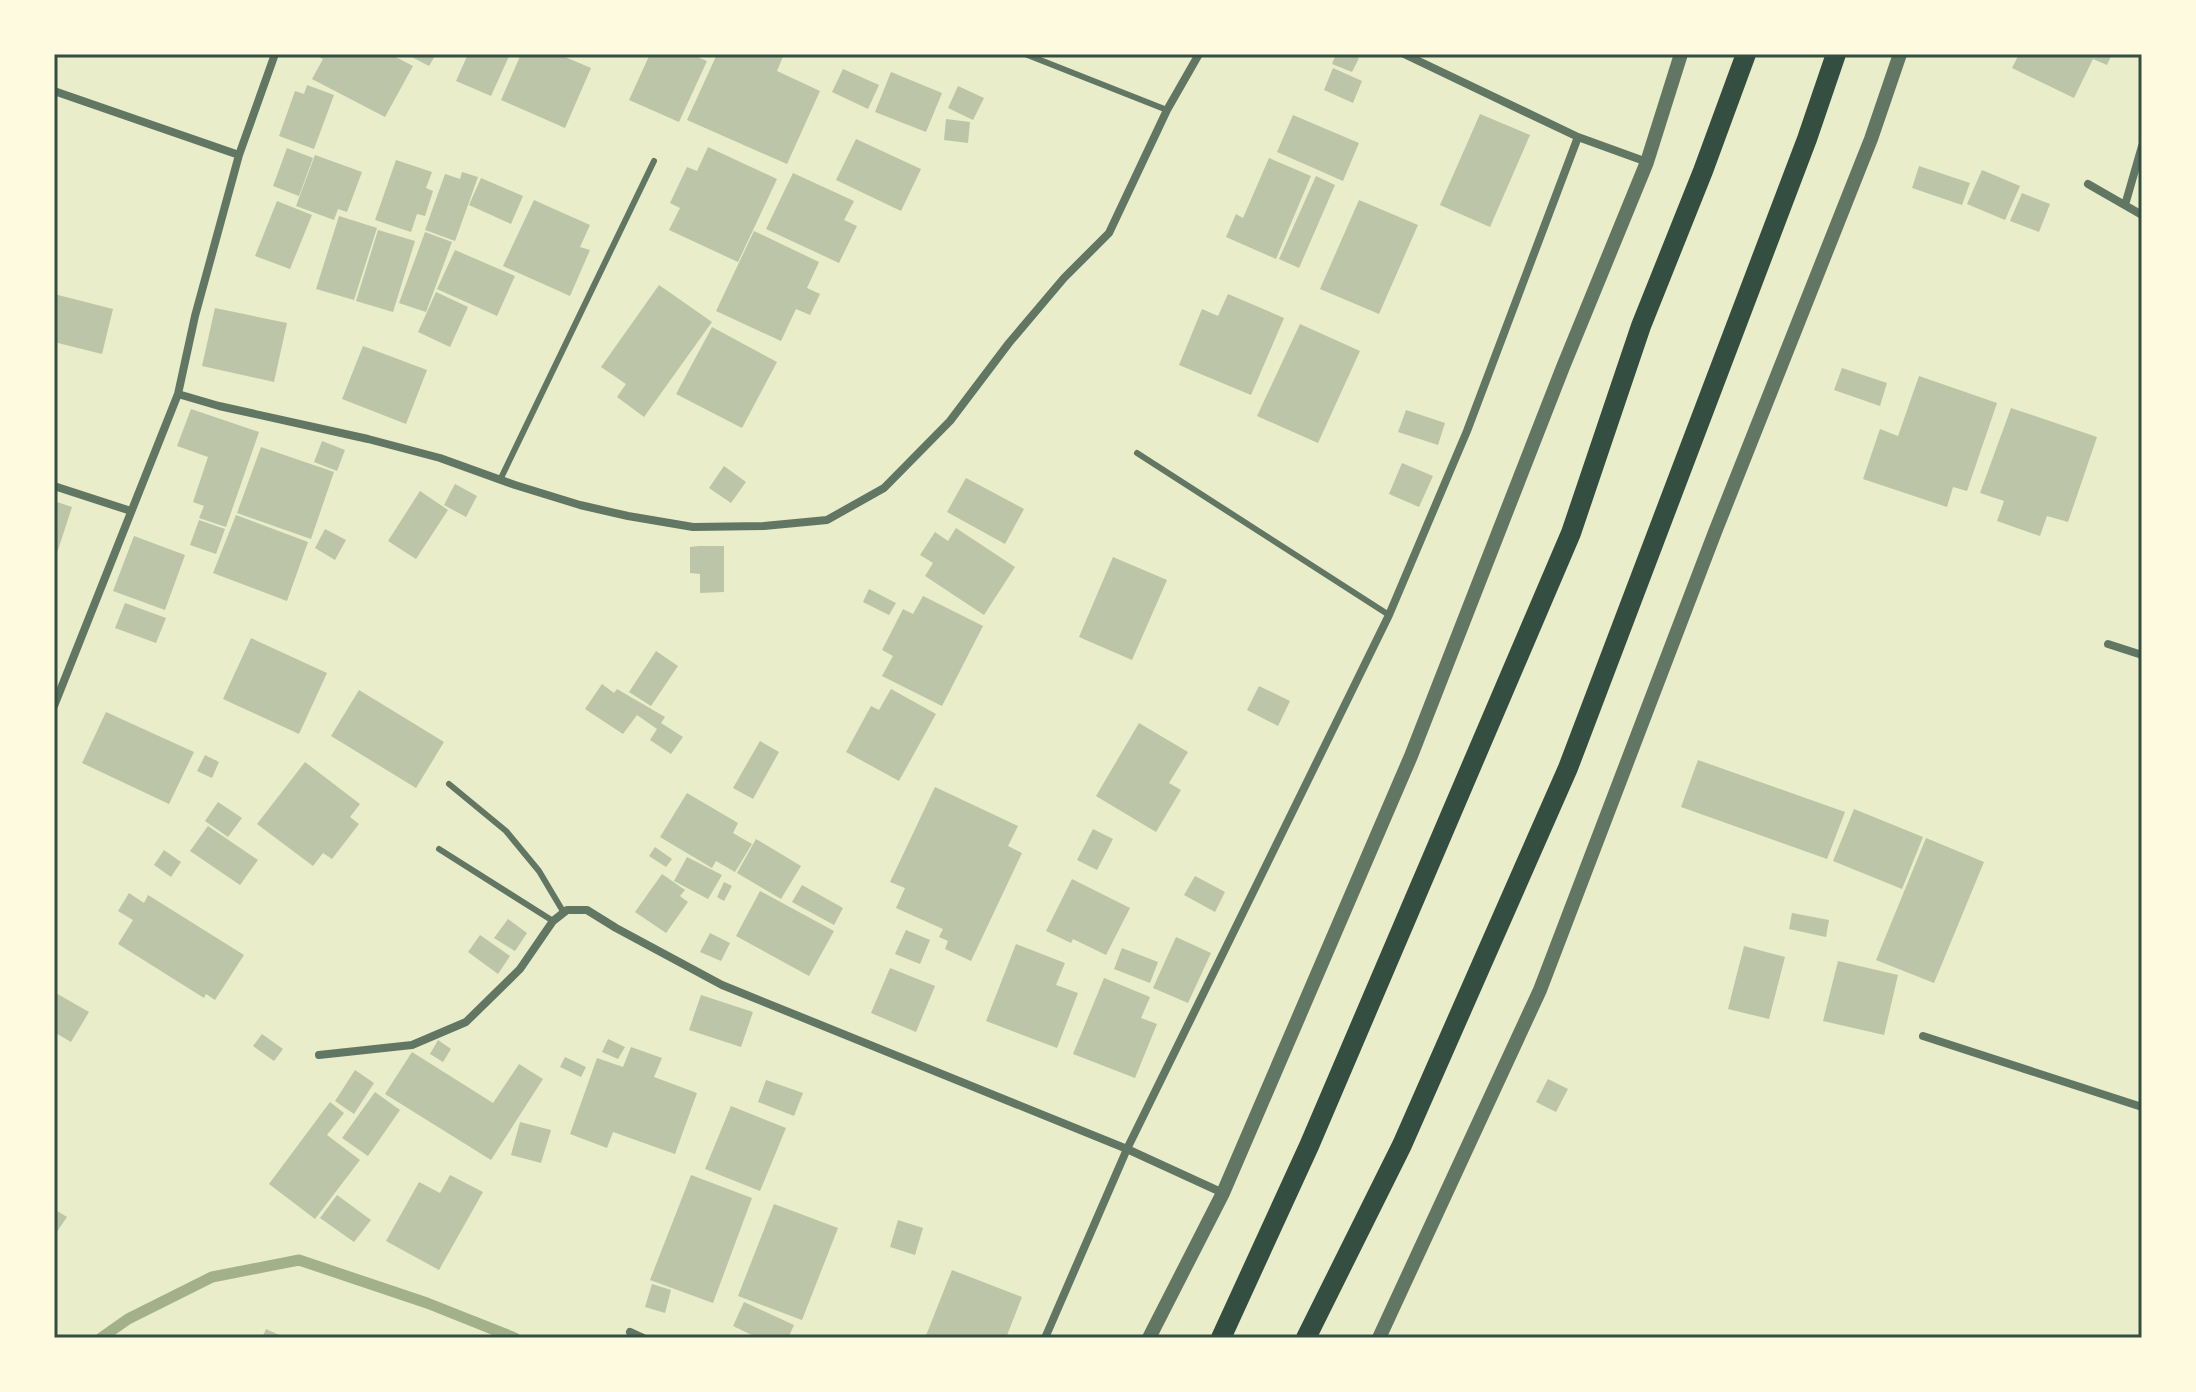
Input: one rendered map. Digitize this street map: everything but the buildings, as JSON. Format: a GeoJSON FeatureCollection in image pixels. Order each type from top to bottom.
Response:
{"type":"FeatureCollection","features":[{"type":"Feature","properties":{"kind":"main road"},"geometry":{"type":"LineString","coordinates":[[1221,1338],[1309,1146],[1571,533],[1641,326],[1746,54]]}},
{"type":"Feature","properties":{"kind":"main road"},"geometry":{"type":"LineString","coordinates":[[1306,1338],[1402,1145],[1568,768],[1807,139],[1836,54]]}},
{"type":"Feature","properties":{"kind":"street"},"geometry":{"type":"LineString","coordinates":[[54,706],[178,394],[195,316],[239,155],[275,54]]}},
{"type":"Feature","properties":{"kind":"street"},"geometry":{"type":"LineString","coordinates":[[178,394],[440,458],[580,505],[628,516],[693,527],[764,526],[827,520],[884,488],[950,421],[1009,343],[1064,278],[1109,233],[1167,110],[1199,54]]}},
{"type":"Feature","properties":{"kind":"street"},"geometry":{"type":"LineString","coordinates":[[1404,54],[1578,137],[1647,162]]}},
{"type":"Feature","properties":{"kind":"street"},"geometry":{"type":"LineString","coordinates":[[1149,1338],[1223,1193],[1411,756],[1647,162],[1681,54]]}},
{"type":"Feature","properties":{"kind":"street"},"geometry":{"type":"LineString","coordinates":[[1379,1338],[1540,990],[1715,532],[1871,139],[1900,54]]}},
{"type":"Feature","properties":{"kind":"street"},"geometry":{"type":"LineString","coordinates":[[54,91],[239,155]]}},
{"type":"Feature","properties":{"kind":"street"},"geometry":{"type":"LineString","coordinates":[[1045,1338],[1127,1149],[1389,615],[1467,431],[1578,137]]}},
{"type":"Feature","properties":{"kind":"street"},"geometry":{"type":"LineString","coordinates":[[2125,205],[2142,146]]}},
{"type":"Feature","properties":{"kind":"street"},"geometry":{"type":"LineString","coordinates":[[2088,184],[2142,215]]}},
{"type":"Feature","properties":{"kind":"street"},"geometry":{"type":"LineString","coordinates":[[54,486],[131,511]]}},
{"type":"Feature","properties":{"kind":"street"},"geometry":{"type":"LineString","coordinates":[[2108,644],[2142,655]]}},
{"type":"Feature","properties":{"kind":"street"},"geometry":{"type":"LineString","coordinates":[[319,1055],[412,1045],[466,1022],[520,969],[553,921],[567,910],[587,910],[722,985],[1127,1149],[1223,1193]]}},
{"type":"Feature","properties":{"kind":"street"},"geometry":{"type":"LineString","coordinates":[[1923,1036],[2142,1107]]}},
{"type":"Feature","properties":{"kind":"street"},"geometry":{"type":"LineString","coordinates":[[630,1332],[643,1338]]}},
{"type":"Feature","properties":{"kind":"lane"},"geometry":{"type":"LineString","coordinates":[[1025,54],[1167,110]]}},
{"type":"Feature","properties":{"kind":"lane"},"geometry":{"type":"LineString","coordinates":[[500,480],[654,161]]}},
{"type":"Feature","properties":{"kind":"lane"},"geometry":{"type":"LineString","coordinates":[[1137,453],[1389,615]]}},
{"type":"Feature","properties":{"kind":"lane"},"geometry":{"type":"LineString","coordinates":[[449,784],[506,831],[539,871],[564,913]]}},
{"type":"Feature","properties":{"kind":"lane"},"geometry":{"type":"LineString","coordinates":[[439,849],[553,921]]}},
{"type":"Feature","properties":{"kind":"waterway"},"geometry":{"type":"LineString","coordinates":[[101,1338],[128,1319],[212,1277],[299,1260],[427,1303],[515,1338]]}}]}
